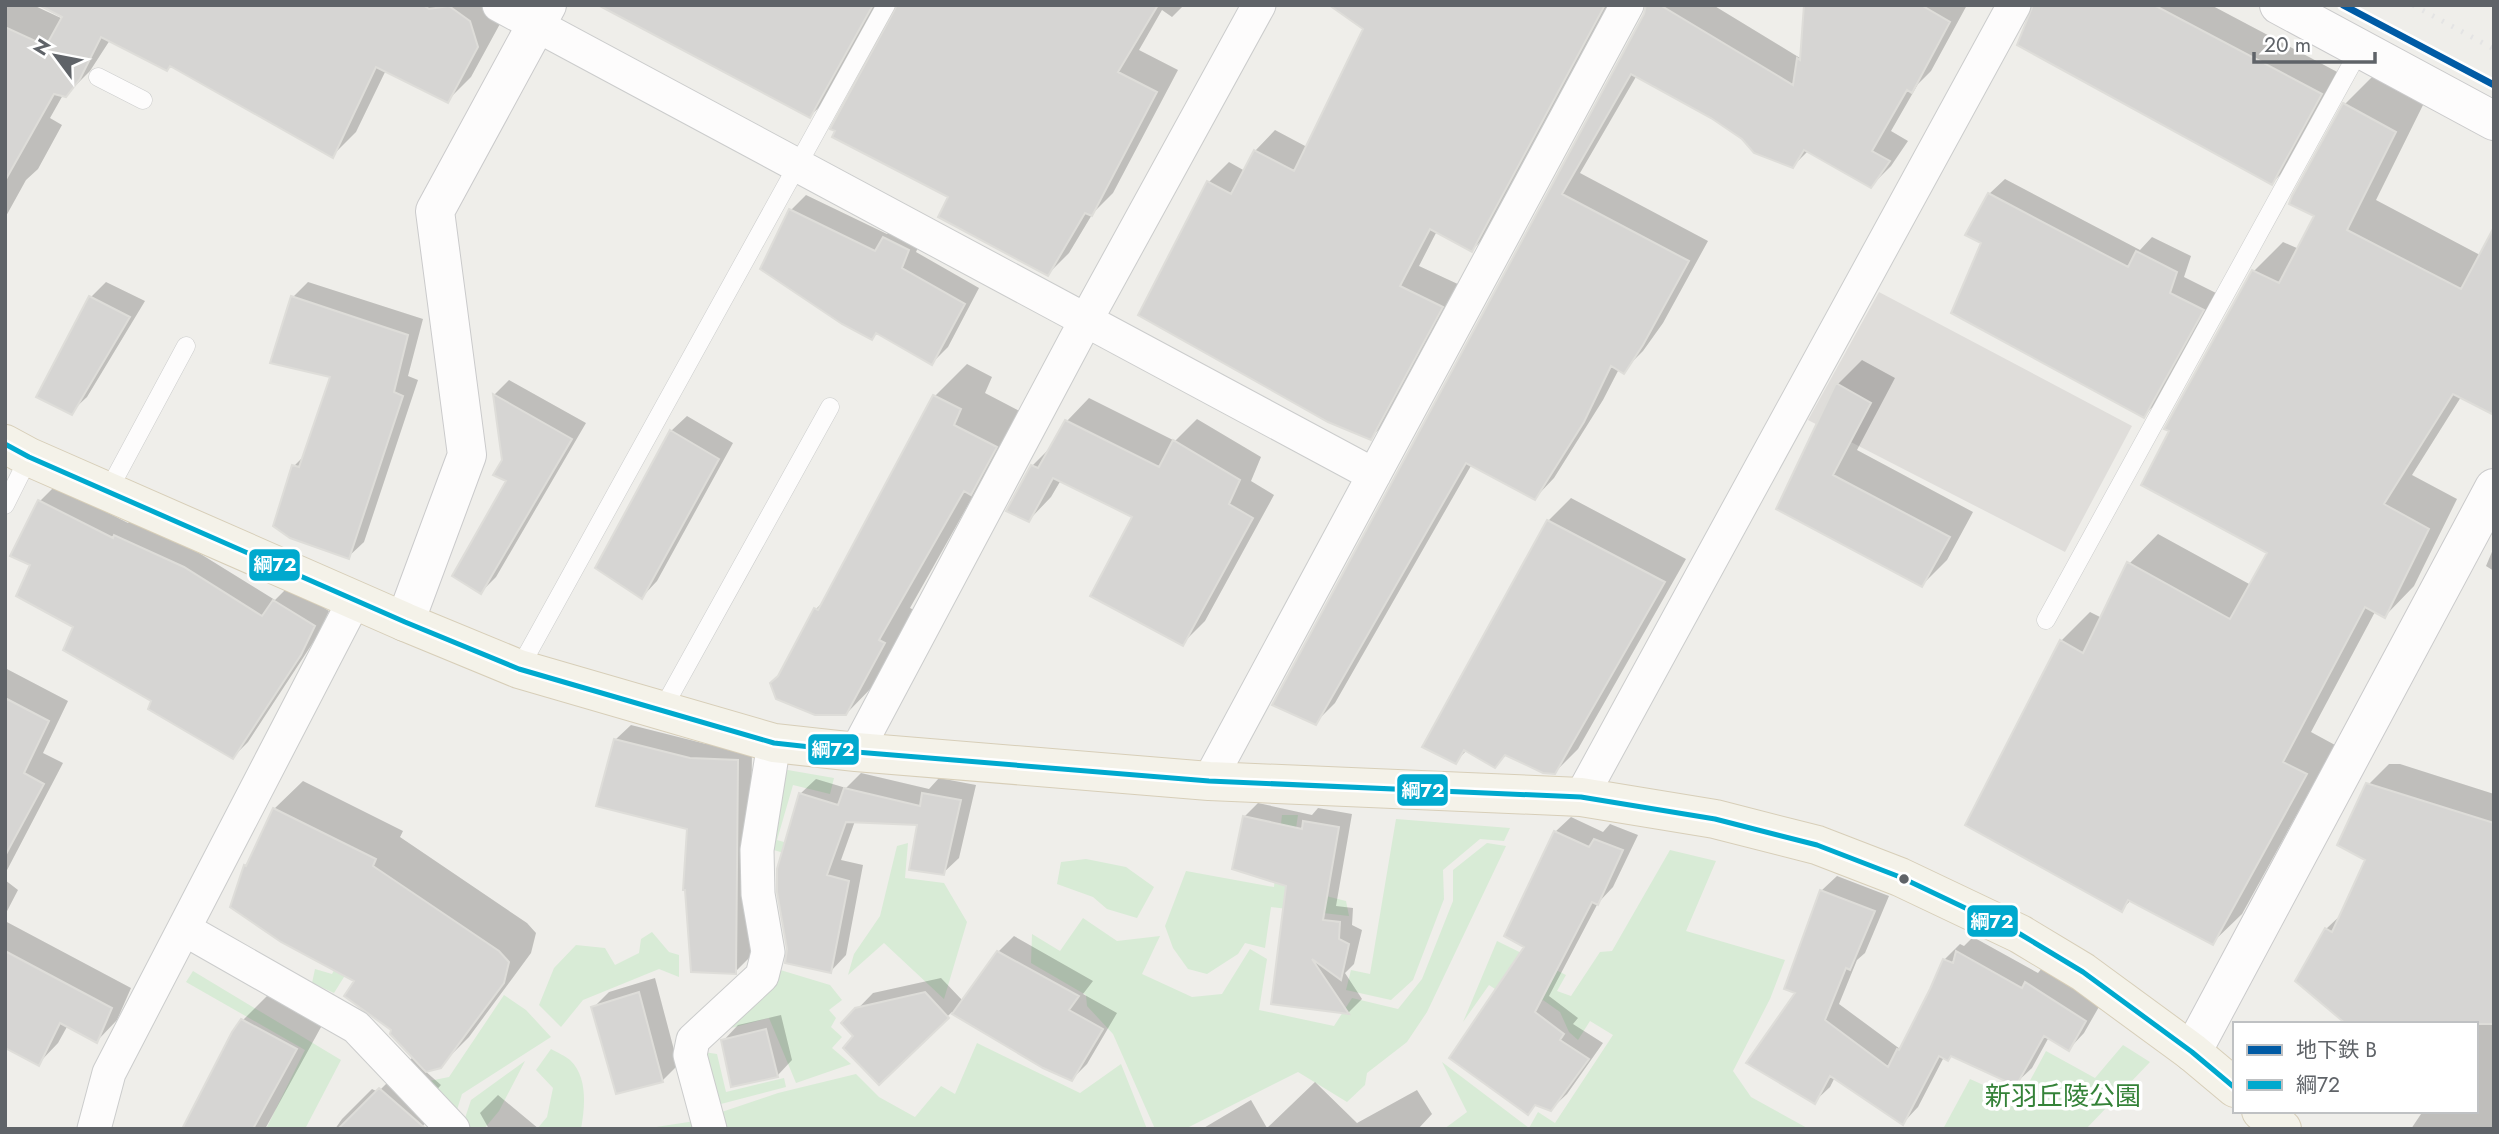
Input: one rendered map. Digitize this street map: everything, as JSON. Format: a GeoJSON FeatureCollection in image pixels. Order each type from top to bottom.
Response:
{"type":"FeatureCollection","features":[{"type":"Feature","properties":{"kind":"main road"},"geometry":{"type":"LineString","coordinates":[[17,450],[404,622],[519,669],[774,743],[1209,780],[1581,797],[1727,822],[1817,845],[1900,877],[2020,934],[2083,972],[2192,1052],[2233,1086]]}},
{"type":"Feature","properties":{"kind":"main road"},"geometry":{"type":"LineString","coordinates":[[2263,1113],[2282,1129]]}},
{"type":"Feature","properties":{"kind":"street"},"geometry":{"type":"LineString","coordinates":[[499,5],[541,15],[798,165],[1374,475]]}},
{"type":"Feature","properties":{"kind":"street"},"geometry":{"type":"LineString","coordinates":[[856,752],[1086,320],[1259,5]]}},
{"type":"Feature","properties":{"kind":"street"},"geometry":{"type":"LineString","coordinates":[[1209,780],[1627,5]]}},
{"type":"Feature","properties":{"kind":"street"},"geometry":{"type":"LineString","coordinates":[[1581,797],[2014,5]]}},
{"type":"Feature","properties":{"kind":"street"},"geometry":{"type":"LineString","coordinates":[[2279,5],[2494,121]]}},
{"type":"Feature","properties":{"kind":"street"},"geometry":{"type":"LineString","coordinates":[[404,622],[467,456],[435,211],[541,15]]}},
{"type":"Feature","properties":{"kind":"street"},"geometry":{"type":"LineString","coordinates":[[2192,1052],[2494,488]]}},
{"type":"Feature","properties":{"kind":"street"},"geometry":{"type":"LineString","coordinates":[[94,1129],[109,1073],[355,599]]}},
{"type":"Feature","properties":{"kind":"street"},"geometry":{"type":"LineString","coordinates":[[710,1129],[690,1055],[693,1040],[762,976],[768,952],[758,894],[757,850],[774,743]]}},
{"type":"Feature","properties":{"kind":"street"},"geometry":{"type":"LineString","coordinates":[[184,929],[356,1027],[453,1129]]}},
{"type":"Feature","properties":{"kind":"lane"},"geometry":{"type":"LineString","coordinates":[[519,669],[886,5]]}},
{"type":"Feature","properties":{"kind":"lane"},"geometry":{"type":"LineString","coordinates":[[2046,620],[2360,49]]}},
{"type":"Feature","properties":{"kind":"lane"},"geometry":{"type":"LineString","coordinates":[[97,77],[144,100]]}},
{"type":"Feature","properties":{"kind":"lane"},"geometry":{"type":"LineString","coordinates":[[108,491],[186,346]]}},
{"type":"Feature","properties":{"kind":"lane"},"geometry":{"type":"LineString","coordinates":[[662,710],[830,407]]}},
{"type":"Feature","properties":{"kind":"lane"},"geometry":{"type":"LineString","coordinates":[[5,505],[17,450]]}},
{"type":"Feature","properties":{"kind":"shaded area"},"geometry":{"type":"Polygon","coordinates":[[[1879,292],[2132,426],[2065,552],[1808,420],[1879,292]]]}},
{"type":"Feature","properties":{"kind":"green space"},"geometry":{"type":"Polygon","coordinates":[[[782,769],[834,778],[830,794],[793,785],[777,840],[808,849],[804,859],[767,848],[782,769]]]}},
{"type":"Feature","properties":{"kind":"green space"},"geometry":{"type":"Polygon","coordinates":[[[1282,815],[1298,815],[1290,867],[1322,895],[1346,901],[1349,916],[1271,907],[1265,948],[1245,943],[1238,954],[1207,974],[1188,969],[1173,948],[1165,926],[1186,871],[1274,887],[1282,815]]]}},
{"type":"Feature","properties":{"kind":"green space"},"geometry":{"type":"Polygon","coordinates":[[[1396,819],[1510,828],[1504,841],[1480,839],[1443,870],[1444,899],[1413,980],[1391,1000],[1346,990],[1351,970],[1370,974],[1396,819]]]}},
{"type":"Feature","properties":{"kind":"green space"},"geometry":{"type":"Polygon","coordinates":[[[908,843],[905,878],[944,883],[967,922],[944,999],[884,943],[848,975],[854,954],[880,916],[897,846],[908,843]]]}},
{"type":"Feature","properties":{"kind":"green space"},"geometry":{"type":"Polygon","coordinates":[[[1487,843],[1506,846],[1427,1012],[1407,1042],[1367,1073],[1365,1085],[1347,1102],[1298,1072],[1185,1129],[1155,1129],[1113,1034],[1087,1006],[1086,995],[1031,963],[1032,934],[1060,951],[1083,918],[1117,941],[1160,936],[1142,974],[1192,997],[1222,994],[1250,949],[1267,959],[1259,1010],[1334,1026],[1352,998],[1398,1009],[1422,979],[1453,901],[1453,870],[1487,843]]]}},
{"type":"Feature","properties":{"kind":"green space"},"geometry":{"type":"Polygon","coordinates":[[[1670,850],[1716,861],[1686,931],[1785,960],[1770,999],[1733,1071],[1751,1097],[1809,1129],[1444,1129],[1467,1112],[1442,1062],[1529,1128],[1538,1112],[1555,1123],[1613,1035],[1590,1021],[1578,1040],[1569,1032],[1560,1012],[1543,1000],[1525,1009],[1489,985],[1463,1022],[1497,941],[1566,975],[1557,991],[1571,996],[1600,952],[1612,951],[1670,850]]]}},
{"type":"Feature","properties":{"kind":"green space"},"geometry":{"type":"Polygon","coordinates":[[[1086,859],[1126,867],[1154,887],[1137,918],[1107,909],[1093,897],[1057,884],[1061,862],[1086,859]]]}},
{"type":"Feature","properties":{"kind":"green space"},"geometry":{"type":"Polygon","coordinates":[[[362,919],[377,924],[334,993],[312,983],[315,969],[332,974],[362,919]]]}},
{"type":"Feature","properties":{"kind":"green space"},"geometry":{"type":"Polygon","coordinates":[[[652,932],[669,952],[679,955],[679,977],[659,969],[583,1000],[561,1027],[539,1005],[554,968],[576,945],[605,948],[615,965],[639,953],[641,939],[652,932]]]}},
{"type":"Feature","properties":{"kind":"green space"},"geometry":{"type":"Polygon","coordinates":[[[777,969],[830,985],[842,1000],[829,1010],[836,1018],[831,1027],[842,1037],[832,1048],[851,1064],[796,1083],[769,1018],[716,1032],[777,969]]]}},
{"type":"Feature","properties":{"kind":"green space"},"geometry":{"type":"Polygon","coordinates":[[[193,971],[341,1060],[305,1129],[266,1129],[305,1050],[186,982],[193,971]]]}},
{"type":"Feature","properties":{"kind":"green space"},"geometry":{"type":"Polygon","coordinates":[[[504,995],[526,1010],[551,1037],[462,1094],[455,1116],[424,1082],[449,1077],[504,995]]]}},
{"type":"Feature","properties":{"kind":"green space"},"geometry":{"type":"Polygon","coordinates":[[[977,1043],[1080,1093],[1121,1064],[1147,1129],[643,1129],[695,1121],[778,1093],[856,1074],[879,1097],[915,1117],[941,1086],[955,1094],[977,1043]]]}},
{"type":"Feature","properties":{"kind":"green space","name":"新羽丘陵公園"},"geometry":{"type":"Polygon","coordinates":[[[2123,1045],[2150,1062],[2086,1129],[1943,1129],[1970,1079],[2019,1101],[2046,1051],[2095,1078],[2123,1045]]]}},
{"type":"Feature","properties":{"kind":"green space"},"geometry":{"type":"Polygon","coordinates":[[[551,1049],[570,1060],[580,1075],[584,1102],[581,1129],[537,1129],[547,1117],[553,1088],[536,1070],[551,1049]]]}},
{"type":"Feature","properties":{"kind":"green space"},"geometry":{"type":"Polygon","coordinates":[[[704,1052],[717,1054],[726,1092],[784,1078],[786,1087],[717,1105],[704,1052]]]}},
{"type":"Feature","properties":{"kind":"green space"},"geometry":{"type":"Polygon","coordinates":[[[525,1061],[499,1111],[484,1129],[468,1129],[463,1124],[471,1100],[525,1061]]]}},
{"type":"Feature","properties":{"kind":"building"},"geometry":{"type":"Polygon","coordinates":[[[39,5],[423,5],[429,9],[449,6],[470,21],[478,47],[448,103],[376,67],[333,158],[170,66],[167,71],[101,37],[80,79],[66,97],[54,94],[5,181],[5,27],[46,46],[62,17],[39,5]]]}},
{"type":"Feature","properties":{"kind":"building"},"geometry":{"type":"Polygon","coordinates":[[[598,5],[873,5],[810,118],[598,5]]]}},
{"type":"Feature","properties":{"kind":"building"},"geometry":{"type":"Polygon","coordinates":[[[897,5],[1158,5],[1118,72],[1157,92],[1092,216],[1085,213],[1048,276],[938,217],[948,197],[832,137],[835,131],[830,129],[897,5]]]}},
{"type":"Feature","properties":{"kind":"building"},"geometry":{"type":"Polygon","coordinates":[[[1329,5],[1605,5],[1472,252],[1430,229],[1400,286],[1443,307],[1371,440],[1328,422],[1138,315],[1207,181],[1231,194],[1254,150],[1294,171],[1363,29],[1329,5]]]}},
{"type":"Feature","properties":{"kind":"building"},"geometry":{"type":"Polygon","coordinates":[[[1646,5],[1660,5],[1793,85],[1797,58],[1800,60],[1804,5],[1921,5],[1950,22],[1912,93],[1907,90],[1872,151],[1890,161],[1871,188],[1804,150],[1793,168],[1754,153],[1742,139],[1711,118],[1631,74],[1562,194],[1689,261],[1643,345],[1624,374],[1611,366],[1584,422],[1535,500],[1466,463],[1316,725],[1272,705],[1644,14],[1646,5]]]}},
{"type":"Feature","properties":{"kind":"building"},"geometry":{"type":"Polygon","coordinates":[[[2033,5],[2154,5],[2322,94],[2272,185],[2017,45],[2033,5]]]}},
{"type":"Feature","properties":{"kind":"building"},"geometry":{"type":"Polygon","coordinates":[[[2343,103],[2396,132],[2347,230],[2461,289],[2494,227],[2494,415],[2453,394],[2384,504],[2429,529],[2385,618],[2365,607],[2283,762],[2307,774],[2213,945],[2128,900],[2122,912],[1965,825],[2060,640],[2083,653],[2127,562],[2230,619],[2267,553],[2141,485],[2169,431],[2164,429],[2252,270],[2279,283],[2314,216],[2289,204],[2343,103]]]}},
{"type":"Feature","properties":{"kind":"building"},"geometry":{"type":"Polygon","coordinates":[[[1988,193],[2128,267],[2136,251],[2177,272],[2170,293],[2204,310],[2144,418],[1951,313],[1981,243],[1965,235],[1988,193]]]}},
{"type":"Feature","properties":{"kind":"building"},"geometry":{"type":"Polygon","coordinates":[[[789,209],[875,251],[883,237],[909,250],[902,268],[965,304],[932,365],[876,333],[872,340],[842,324],[760,269],[789,209]]]}},
{"type":"Feature","properties":{"kind":"building"},"geometry":{"type":"Polygon","coordinates":[[[89,296],[130,317],[72,415],[36,397],[89,296]]]}},
{"type":"Feature","properties":{"kind":"building"},"geometry":{"type":"Polygon","coordinates":[[[291,296],[408,335],[394,392],[403,396],[349,559],[290,538],[273,526],[292,465],[299,467],[330,377],[270,363],[291,296]]]}},
{"type":"Feature","properties":{"kind":"building"},"geometry":{"type":"Polygon","coordinates":[[[1836,383],[1871,403],[1833,475],[1950,537],[1922,587],[1776,509],[1836,383]]]}},
{"type":"Feature","properties":{"kind":"building"},"geometry":{"type":"Polygon","coordinates":[[[493,394],[572,439],[481,594],[452,576],[506,481],[493,475],[502,460],[493,394]]]}},
{"type":"Feature","properties":{"kind":"building"},"geometry":{"type":"Polygon","coordinates":[[[933,395],[961,409],[954,425],[997,447],[971,495],[964,491],[879,640],[885,643],[846,715],[815,715],[776,699],[770,683],[778,676],[814,608],[818,610],[933,395]]]}},
{"type":"Feature","properties":{"kind":"building"},"geometry":{"type":"Polygon","coordinates":[[[1065,420],[1159,467],[1173,440],[1240,480],[1229,504],[1253,518],[1183,646],[1090,596],[1132,517],[1053,478],[1029,522],[1006,511],[1031,465],[1038,468],[1065,420]]]}},
{"type":"Feature","properties":{"kind":"building"},"geometry":{"type":"Polygon","coordinates":[[[670,430],[719,459],[642,599],[595,568],[670,430]]]}},
{"type":"Feature","properties":{"kind":"building"},"geometry":{"type":"Polygon","coordinates":[[[38,500],[113,538],[114,535],[184,567],[262,616],[273,600],[315,626],[301,655],[233,759],[148,709],[151,701],[63,650],[73,627],[16,596],[30,565],[10,556],[38,500]]]}},
{"type":"Feature","properties":{"kind":"building"},"geometry":{"type":"Polygon","coordinates":[[[1547,520],[1665,582],[1555,774],[1543,773],[1505,755],[1495,768],[1464,750],[1456,764],[1422,747],[1547,520]]]}},
{"type":"Feature","properties":{"kind":"building"},"geometry":{"type":"Polygon","coordinates":[[[5,698],[49,721],[24,773],[44,784],[5,856],[5,698]]]}},
{"type":"Feature","properties":{"kind":"building"},"geometry":{"type":"Polygon","coordinates":[[[614,739],[690,758],[738,760],[736,974],[691,972],[683,890],[687,829],[596,806],[614,739]]]}},
{"type":"Feature","properties":{"kind":"building"},"geometry":{"type":"Polygon","coordinates":[[[2366,783],[2494,823],[2494,1024],[2344,1022],[2295,981],[2325,928],[2332,932],[2365,860],[2337,845],[2366,783]]]}},
{"type":"Feature","properties":{"kind":"building"},"geometry":{"type":"Polygon","coordinates":[[[844,788],[920,806],[922,793],[961,800],[944,875],[909,870],[917,825],[846,822],[827,875],[849,881],[831,973],[785,963],[787,949],[777,892],[777,869],[799,793],[838,805],[844,788]]]}},
{"type":"Feature","properties":{"kind":"building"},"geometry":{"type":"Polygon","coordinates":[[[273,808],[376,859],[373,866],[499,951],[509,962],[504,983],[441,1068],[426,1072],[390,1034],[391,1030],[344,996],[354,981],[281,942],[230,907],[244,865],[246,866],[273,808]]]}},
{"type":"Feature","properties":{"kind":"building"},"geometry":{"type":"Polygon","coordinates":[[[1243,816],[1302,829],[1303,821],[1339,827],[1323,920],[1340,922],[1339,939],[1349,944],[1341,980],[1312,959],[1349,1014],[1271,1004],[1286,886],[1232,869],[1243,816]]]}},
{"type":"Feature","properties":{"kind":"building"},"geometry":{"type":"Polygon","coordinates":[[[1554,831],[1589,847],[1594,839],[1623,850],[1598,905],[1592,902],[1535,1012],[1564,1034],[1560,1040],[1589,1059],[1551,1111],[1535,1105],[1528,1115],[1449,1058],[1524,947],[1504,936],[1554,831]]]}},
{"type":"Feature","properties":{"kind":"building"},"geometry":{"type":"Polygon","coordinates":[[[1820,890],[1875,911],[1850,970],[1846,968],[1825,1020],[1888,1067],[1943,959],[1953,963],[1956,951],[2022,988],[2025,982],[2086,1021],[2069,1051],[2044,1036],[2016,1086],[1951,1056],[1948,1061],[1939,1056],[1903,1125],[1830,1076],[1815,1104],[1746,1063],[1795,993],[1784,989],[1820,890]]]}},
{"type":"Feature","properties":{"kind":"building"},"geometry":{"type":"Polygon","coordinates":[[[5,951],[112,1008],[97,1043],[60,1023],[39,1066],[5,1048],[5,951]]]}},
{"type":"Feature","properties":{"kind":"building"},"geometry":{"type":"Polygon","coordinates":[[[997,951],[1079,996],[1069,1010],[1103,1029],[1072,1081],[1043,1068],[952,1014],[997,951]]]}},
{"type":"Feature","properties":{"kind":"building"},"geometry":{"type":"Polygon","coordinates":[[[639,992],[663,1082],[616,1094],[591,1007],[639,992]]]}},
{"type":"Feature","properties":{"kind":"building"},"geometry":{"type":"Polygon","coordinates":[[[925,992],[949,1018],[879,1085],[843,1048],[853,1036],[841,1023],[855,1008],[925,992]]]}},
{"type":"Feature","properties":{"kind":"building"},"geometry":{"type":"Polygon","coordinates":[[[241,1019],[297,1049],[253,1129],[182,1129],[232,1032],[241,1019]]]}},
{"type":"Feature","properties":{"kind":"building"},"geometry":{"type":"Polygon","coordinates":[[[766,1029],[778,1077],[731,1087],[721,1040],[766,1029]]]}},
{"type":"Feature","properties":{"kind":"building"},"geometry":{"type":"Polygon","coordinates":[[[379,1088],[426,1129],[338,1129],[379,1088]]]}},
{"type":"Feature","properties":{"kind":"railway"},"geometry":{"type":"LineString","coordinates":[[2413,5],[2494,49]]}},
{"type":"Feature","properties":{"kind":"metro line","name":"B"},"geometry":{"type":"LineString","coordinates":[[2343,5],[2494,85]]}},
{"type":"Feature","properties":{"kind":"transit line","name":"綱72"},"geometry":{"type":"LineString","coordinates":[[5,444],[29,457],[405,622],[519,669],[774,743],[1209,781],[1581,797],[1715,819],[1817,845],[1900,877],[2020,934],[2083,972],[2192,1052],[2233,1086]]}}]}
